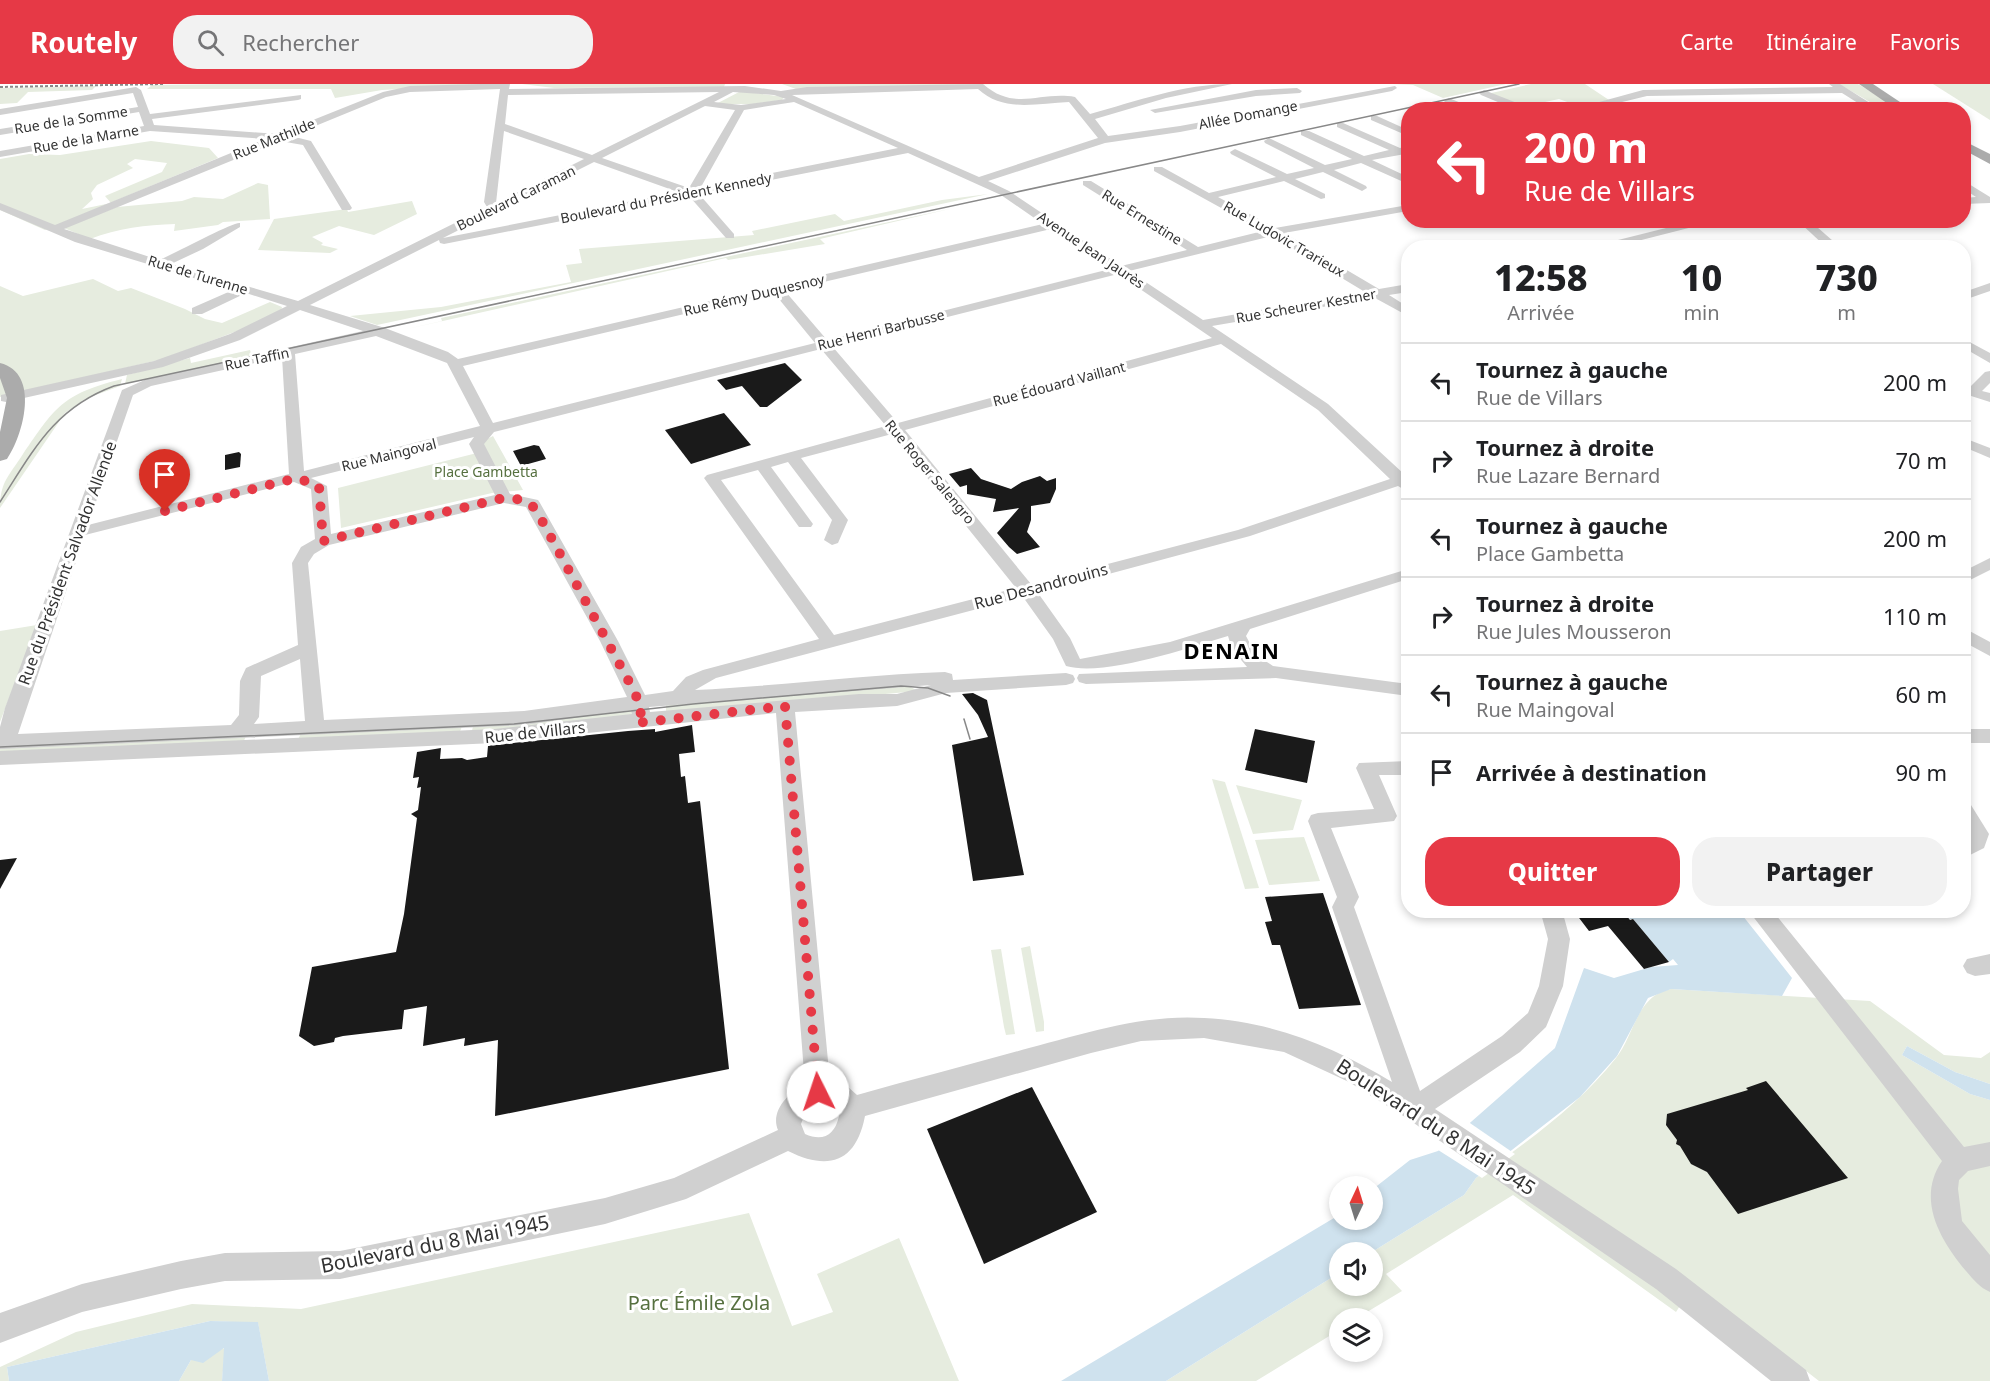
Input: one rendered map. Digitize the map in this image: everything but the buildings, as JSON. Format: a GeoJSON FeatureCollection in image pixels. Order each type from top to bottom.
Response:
{"type":"FeatureCollection","features":[{"type":"Feature","properties":{"kind":"main road"},"geometry":{"type":"LineString","coordinates":[[1865,84],[1893,102]]}},
{"type":"Feature","properties":{"kind":"main road"},"geometry":{"type":"LineString","coordinates":[[1971,148],[1990,158]]}},
{"type":"Feature","properties":{"kind":"main road"},"geometry":{"type":"LineString","coordinates":[[0,368],[10,378],[0,430]]}},
{"type":"Feature","properties":{"kind":"main road"},"geometry":{"type":"LineString","coordinates":[[0,455],[9,432],[8,391]]}},
{"type":"Feature","properties":{"kind":"street"},"geometry":{"type":"LineString","coordinates":[[1093,118],[1138,103],[1227,84]]}},
{"type":"Feature","properties":{"kind":"street"},"geometry":{"type":"LineString","coordinates":[[1354,84],[1372,92]]}},
{"type":"Feature","properties":{"kind":"street"},"geometry":{"type":"LineString","coordinates":[[1631,84],[1654,102]]}},
{"type":"Feature","properties":{"kind":"street"},"geometry":{"type":"LineString","coordinates":[[1834,84],[1863,102]]}},
{"type":"Feature","properties":{"kind":"street"},"geometry":{"type":"LineString","coordinates":[[1216,85],[1236,96]]}},
{"type":"Feature","properties":{"kind":"street"},"geometry":{"type":"LineString","coordinates":[[780,93],[807,90],[980,86],[988,95],[1011,104],[1072,99],[1093,118],[1103,140]]}},
{"type":"Feature","properties":{"kind":"street"},"geometry":{"type":"LineString","coordinates":[[494,209],[490,202],[505,87]]}},
{"type":"Feature","properties":{"kind":"street","name":"Rue Mathilde"},"geometry":{"type":"LineString","coordinates":[[53,230],[396,91],[505,87],[703,89]]}},
{"type":"Feature","properties":{"kind":"street","name":"Allée Domange"},"geometry":{"type":"LineString","coordinates":[[979,181],[1103,140],[1189,127],[1392,88]]}},
{"type":"Feature","properties":{"kind":"street"},"geometry":{"type":"LineString","coordinates":[[703,89],[700,100],[703,105],[741,108],[798,99]]}},
{"type":"Feature","properties":{"kind":"street","name":"Avenue Jean Jaurès"},"geometry":{"type":"LineString","coordinates":[[703,89],[780,93],[798,99],[1005,193],[1203,324],[1332,414],[1401,477]]}},
{"type":"Feature","properties":{"kind":"street","name":"Boulevard Caraman"},"geometry":{"type":"LineString","coordinates":[[8,391],[187,356],[243,333],[732,89]]}},
{"type":"Feature","properties":{"kind":"street"},"geometry":{"type":"LineString","coordinates":[[0,111],[135,90],[150,128]]}},
{"type":"Feature","properties":{"kind":"street"},"geometry":{"type":"LineString","coordinates":[[1093,118],[1278,90],[1297,91]]}},
{"type":"Feature","properties":{"kind":"street"},"geometry":{"type":"LineString","coordinates":[[1609,102],[1643,94],[1843,90]]}},
{"type":"Feature","properties":{"kind":"street"},"geometry":{"type":"LineString","coordinates":[[1484,93],[1507,102]]}},
{"type":"Feature","properties":{"kind":"street"},"geometry":{"type":"LineString","coordinates":[[198,97],[204,108]]}},
{"type":"Feature","properties":{"kind":"street","name":"Rue de la Somme"},"geometry":{"type":"LineString","coordinates":[[0,132],[145,113],[298,97]]}},
{"type":"Feature","properties":{"kind":"street"},"geometry":{"type":"LineString","coordinates":[[1138,103],[1189,127]]}},
{"type":"Feature","properties":{"kind":"street"},"geometry":{"type":"LineString","coordinates":[[692,193],[741,108]]}},
{"type":"Feature","properties":{"kind":"street"},"geometry":{"type":"LineString","coordinates":[[1374,118],[1401,130]]}},
{"type":"Feature","properties":{"kind":"street"},"geometry":{"type":"LineString","coordinates":[[1340,125],[1401,150]]}},
{"type":"Feature","properties":{"kind":"street"},"geometry":{"type":"LineString","coordinates":[[500,126],[692,193],[730,236]]}},
{"type":"Feature","properties":{"kind":"street","name":"Rue de la Marne"},"geometry":{"type":"LineString","coordinates":[[0,154],[150,128],[279,137],[307,143],[346,208]]}},
{"type":"Feature","properties":{"kind":"street"},"geometry":{"type":"LineString","coordinates":[[1305,133],[1401,178]]}},
{"type":"Feature","properties":{"kind":"street"},"geometry":{"type":"LineString","coordinates":[[1269,141],[1362,188]]}},
{"type":"Feature","properties":{"kind":"street","name":"Boulevard du Président Kennedy"},"geometry":{"type":"LineString","coordinates":[[421,245],[911,150]]}},
{"type":"Feature","properties":{"kind":"street"},"geometry":{"type":"LineString","coordinates":[[1235,152],[1321,196]]}},
{"type":"Feature","properties":{"kind":"street"},"geometry":{"type":"LineString","coordinates":[[1209,196],[1401,153]]}},
{"type":"Feature","properties":{"kind":"street","name":"Rue Ludovic Trarieux"},"geometry":{"type":"LineString","coordinates":[[1158,169],[1274,232],[1401,308]]}},
{"type":"Feature","properties":{"kind":"street","name":"Rue Ernestine"},"geometry":{"type":"LineString","coordinates":[[1087,183],[1197,251]]}},
{"type":"Feature","properties":{"kind":"street"},"geometry":{"type":"LineString","coordinates":[[1971,188],[1987,200],[1971,201]]}},
{"type":"Feature","properties":{"kind":"street","name":"Rue de Turenne"},"geometry":{"type":"LineString","coordinates":[[0,206],[53,230],[380,331],[443,355],[454,364]]}},
{"type":"Feature","properties":{"kind":"street","name":"Rue Henri Barbusse"},"geometry":{"type":"LineString","coordinates":[[489,429],[1274,232],[1401,209]]}},
{"type":"Feature","properties":{"kind":"street"},"geometry":{"type":"LineString","coordinates":[[160,264],[199,247],[236,225]]}},
{"type":"Feature","properties":{"kind":"street","name":"Rue Rémy Duquesnoy"},"geometry":{"type":"LineString","coordinates":[[454,364],[1053,225]]}},
{"type":"Feature","properties":{"kind":"street"},"geometry":{"type":"LineString","coordinates":[[1627,240],[1681,228]]}},
{"type":"Feature","properties":{"kind":"street"},"geometry":{"type":"LineString","coordinates":[[1811,228],[1826,240]]}},
{"type":"Feature","properties":{"kind":"street"},"geometry":{"type":"LineString","coordinates":[[1971,294],[1990,287]]}},
{"type":"Feature","properties":{"kind":"street"},"geometry":{"type":"LineString","coordinates":[[198,311],[244,289]]}},
{"type":"Feature","properties":{"kind":"street","name":"Rue Scheurer Kestner"},"geometry":{"type":"LineString","coordinates":[[1203,324],[1401,289]]}},
{"type":"Feature","properties":{"kind":"street","name":"Rue Roger Salengro"},"geometry":{"type":"LineString","coordinates":[[777,290],[1027,589],[1070,649],[1074,670]]}},
{"type":"Feature","properties":{"kind":"street"},"geometry":{"type":"LineString","coordinates":[[1298,308],[1309,318]]}},
{"type":"Feature","properties":{"kind":"street","name":"Rue Taffin"},"geometry":{"type":"LineString","coordinates":[[134,388],[147,383],[380,331]]}},
{"type":"Feature","properties":{"kind":"street","name":"Rue Édouard Vaillant"},"geometry":{"type":"LineString","coordinates":[[830,642],[712,478],[1224,339]]}},
{"type":"Feature","properties":{"kind":"street"},"geometry":{"type":"LineString","coordinates":[[1971,347],[1990,359]]}},
{"type":"Feature","properties":{"kind":"street"},"geometry":{"type":"LineString","coordinates":[[288,352],[297,478],[319,486],[323,541]]}},
{"type":"Feature","properties":{"kind":"street"},"geometry":{"type":"LineString","coordinates":[[454,364],[489,429],[476,444],[504,498]]}},
{"type":"Feature","properties":{"kind":"street"},"geometry":{"type":"LineString","coordinates":[[1971,389],[1990,375]]}},
{"type":"Feature","properties":{"kind":"street","name":"Rue du Président Salvador Allende"},"geometry":{"type":"LineString","coordinates":[[2,747],[126,396],[134,388]]}},
{"type":"Feature","properties":{"kind":"street"},"geometry":{"type":"LineString","coordinates":[[1971,392],[1990,398]]}},
{"type":"Feature","properties":{"kind":"street","name":"Rue Maingoval"},"geometry":{"type":"LineString","coordinates":[[78,532],[489,429]]}},
{"type":"Feature","properties":{"kind":"street"},"geometry":{"type":"LineString","coordinates":[[1971,445],[1990,453]]}},
{"type":"Feature","properties":{"kind":"street"},"geometry":{"type":"LineString","coordinates":[[792,457],[840,520],[832,540]]}},
{"type":"Feature","properties":{"kind":"street"},"geometry":{"type":"LineString","coordinates":[[762,465],[805,524]]}},
{"type":"Feature","properties":{"kind":"street","name":"Rue Desandrouins"},"geometry":{"type":"LineString","coordinates":[[678,697],[691,683],[704,676],[1251,531],[1401,484]]}},
{"type":"Feature","properties":{"kind":"street"},"geometry":{"type":"LineString","coordinates":[[315,726],[300,563],[307,551],[323,541],[504,498],[532,503],[639,702],[642,712],[636,723]]}},
{"type":"Feature","properties":{"kind":"street"},"geometry":{"type":"LineString","coordinates":[[1971,562],[1988,567]]}},
{"type":"Feature","properties":{"kind":"street"},"geometry":{"type":"LineString","coordinates":[[1971,575],[1988,567]]}},
{"type":"Feature","properties":{"kind":"street"},"geometry":{"type":"LineString","coordinates":[[1074,670],[1161,650],[1242,627],[1401,576]]}},
{"type":"Feature","properties":{"kind":"street"},"geometry":{"type":"LineString","coordinates":[[1242,627],[1237,639],[1247,656],[1257,666],[1276,672]]}},
{"type":"Feature","properties":{"kind":"street"},"geometry":{"type":"LineString","coordinates":[[1971,638],[1990,650]]}},
{"type":"Feature","properties":{"kind":"street"},"geometry":{"type":"LineString","coordinates":[[238,729],[249,717],[249,681],[253,672],[308,648]]}},
{"type":"Feature","properties":{"kind":"street","name":"Rue de Villars"},"geometry":{"type":"LineString","coordinates":[[2,747],[464,738],[636,723],[785,706],[859,700],[897,700],[942,687],[1074,670]]}},
{"type":"Feature","properties":{"kind":"street","name":"Rue de Villars"},"geometry":{"type":"LineString","coordinates":[[2,747],[238,729],[524,718],[678,697],[750,694],[885,680],[1074,670],[1276,672],[1401,689]]}},
{"type":"Feature","properties":{"kind":"street"},"geometry":{"type":"LineString","coordinates":[[785,706],[818,1092]]}},
{"type":"Feature","properties":{"kind":"street"},"geometry":{"type":"LineString","coordinates":[[1971,736],[1990,736]]}},
{"type":"Feature","properties":{"kind":"street"},"geometry":{"type":"LineString","coordinates":[[1401,768],[1366,768],[1387,816],[1318,821],[1348,897],[1343,907],[1414,1109],[1511,1044],[1537,1020],[1551,986],[1559,939],[1553,918]]}},
{"type":"Feature","properties":{"kind":"street"},"geometry":{"type":"LineString","coordinates":[[1971,821],[1978,839],[1971,844]]}},
{"type":"Feature","properties":{"kind":"street"},"geometry":{"type":"LineString","coordinates":[[1766,918],[1959,1162]]}},
{"type":"Feature","properties":{"kind":"street","name":"Boulevard du 8 Mai 1945"},"geometry":{"type":"LineString","coordinates":[[851,1108],[1108,1037],[1141,1031],[1186,1027],[1251,1034],[1299,1046],[1358,1074],[1511,1174],[1666,1279],[1795,1381]]}},
{"type":"Feature","properties":{"kind":"street"},"geometry":{"type":"LineString","coordinates":[[818,1092],[838,1095],[851,1108],[853,1119],[850,1131],[836,1146],[822,1150],[807,1149],[791,1137],[788,1124],[792,1110],[800,1100],[818,1092]]}},
{"type":"Feature","properties":{"kind":"street","name":"Boulevard du 8 Mai 1945"},"geometry":{"type":"LineString","coordinates":[[0,1328],[82,1298],[197,1271],[225,1267],[340,1265],[605,1211],[676,1191],[791,1137]]}},
{"type":"Feature","properties":{"kind":"street"},"geometry":{"type":"LineString","coordinates":[[1990,1154],[1959,1162],[1952,1166],[1946,1179],[1946,1212],[1953,1233],[1990,1278]]}},
{"type":"Feature","properties":{"kind":"green space"},"geometry":{"type":"Polygon","coordinates":[[[497,84],[382,90],[335,98],[331,89],[147,89],[152,85],[497,84]]]}},
{"type":"Feature","properties":{"kind":"green space"},"geometry":{"type":"Polygon","coordinates":[[[522,84],[725,84],[724,87],[554,88],[522,84]]]}},
{"type":"Feature","properties":{"kind":"green space"},"geometry":{"type":"Polygon","coordinates":[[[782,84],[999,84],[796,89],[782,84]]]}},
{"type":"Feature","properties":{"kind":"green space"},"geometry":{"type":"Polygon","coordinates":[[[1392,84],[1506,84],[1443,98],[1413,85],[1392,84]]]}},
{"type":"Feature","properties":{"kind":"green space"},"geometry":{"type":"Polygon","coordinates":[[[1531,84],[1585,84],[1609,100],[1567,102],[1559,99],[1545,102],[1509,102],[1487,94],[1531,84]]]}},
{"type":"Feature","properties":{"kind":"green space"},"geometry":{"type":"Polygon","coordinates":[[[1839,84],[1858,84],[1888,102],[1870,102],[1839,84]]]}},
{"type":"Feature","properties":{"kind":"green space"},"geometry":{"type":"Polygon","coordinates":[[[1933,84],[1990,84],[1990,120],[1971,108],[1971,102],[1962,102],[1933,84]]]}},
{"type":"Feature","properties":{"kind":"green space"},"geometry":{"type":"Polygon","coordinates":[[[96,86],[92,90],[28,92],[17,103],[0,104],[0,88],[96,86]]]}},
{"type":"Feature","properties":{"kind":"green space"},"geometry":{"type":"Polygon","coordinates":[[[741,91],[784,97],[782,100],[754,104],[716,104],[741,91]]]}},
{"type":"Feature","properties":{"kind":"green space"},"geometry":{"type":"Polygon","coordinates":[[[151,141],[209,148],[218,158],[111,203],[105,196],[162,172],[167,163],[135,159],[127,164],[133,168],[97,185],[91,193],[93,199],[82,209],[109,203],[45,230],[0,210],[0,159],[29,154],[60,155],[151,141]]]}},
{"type":"Feature","properties":{"kind":"green space"},"geometry":{"type":"Polygon","coordinates":[[[258,183],[268,185],[270,219],[223,222],[218,225],[174,231],[175,224],[143,226],[90,239],[64,228],[117,207],[182,201],[194,197],[223,199],[258,183]]]}},
{"type":"Feature","properties":{"kind":"green space"},"geometry":{"type":"Polygon","coordinates":[[[988,194],[377,325],[350,316],[441,307],[571,282],[566,265],[582,263],[579,249],[754,235],[752,231],[835,214],[844,221],[942,200],[988,194]]]}},
{"type":"Feature","properties":{"kind":"green space"},"geometry":{"type":"Polygon","coordinates":[[[412,201],[417,214],[374,235],[339,226],[312,237],[323,243],[321,245],[338,249],[330,253],[258,250],[274,219],[347,209],[348,212],[412,201]]]}},
{"type":"Feature","properties":{"kind":"green space"},"geometry":{"type":"Polygon","coordinates":[[[954,208],[820,239],[825,244],[728,260],[726,258],[398,331],[442,321],[441,318],[954,208]]]}},
{"type":"Feature","properties":{"kind":"green space"},"geometry":{"type":"Polygon","coordinates":[[[93,279],[118,291],[131,288],[205,319],[222,323],[270,302],[282,307],[281,311],[245,328],[163,359],[0,397],[0,286],[23,296],[93,279]]]}},
{"type":"Feature","properties":{"kind":"green space"},"geometry":{"type":"Polygon","coordinates":[[[250,350],[252,356],[125,384],[127,375],[190,358],[191,363],[250,350]]]}},
{"type":"Feature","properties":{"kind":"green space"},"geometry":{"type":"Polygon","coordinates":[[[122,379],[120,386],[85,399],[65,413],[0,508],[0,499],[6,480],[52,414],[72,397],[122,379]]]}},
{"type":"Feature","properties":{"kind":"green space","name":"Place Gambetta"},"geometry":{"type":"Polygon","coordinates":[[[493,436],[523,490],[492,493],[341,528],[338,488],[477,453],[483,441],[493,436]]]}},
{"type":"Feature","properties":{"kind":"green space"},"geometry":{"type":"Polygon","coordinates":[[[37,625],[0,722],[0,631],[37,625]]]}},
{"type":"Feature","properties":{"kind":"green space"},"geometry":{"type":"Polygon","coordinates":[[[905,684],[918,691],[666,714],[666,704],[905,684]]]}},
{"type":"Feature","properties":{"kind":"green space"},"geometry":{"type":"Polygon","coordinates":[[[635,708],[634,716],[471,734],[474,723],[635,708]]]}},
{"type":"Feature","properties":{"kind":"green space"},"geometry":{"type":"Polygon","coordinates":[[[463,724],[459,734],[297,742],[302,731],[463,724]]]}},
{"type":"Feature","properties":{"kind":"green space"},"geometry":{"type":"Polygon","coordinates":[[[247,734],[242,745],[0,755],[0,746],[247,734]]]}},
{"type":"Feature","properties":{"kind":"green space"},"geometry":{"type":"Polygon","coordinates":[[[1212,779],[1225,782],[1259,888],[1245,889],[1212,779]]]}},
{"type":"Feature","properties":{"kind":"green space"},"geometry":{"type":"Polygon","coordinates":[[[1236,785],[1302,800],[1293,830],[1253,834],[1236,785]]]}},
{"type":"Feature","properties":{"kind":"green space"},"geometry":{"type":"Polygon","coordinates":[[[1304,837],[1320,881],[1269,885],[1255,840],[1304,837]]]}},
{"type":"Feature","properties":{"kind":"green space"},"geometry":{"type":"Polygon","coordinates":[[[1030,946],[1044,1022],[1044,1031],[1036,1032],[1021,948],[1030,946]]]}},
{"type":"Feature","properties":{"kind":"green space"},"geometry":{"type":"Polygon","coordinates":[[[1001,949],[1015,1034],[1006,1035],[991,950],[1001,949]]]}},
{"type":"Feature","properties":{"kind":"green space"},"geometry":{"type":"Polygon","coordinates":[[[1671,989],[1870,1001],[1944,1055],[1981,1058],[1990,1052],[1990,1084],[1955,1072],[1907,1046],[1902,1055],[1970,1094],[1990,1100],[1990,1381],[1819,1381],[1694,1284],[1676,1312],[1513,1195],[1386,1274],[1402,1291],[1374,1308],[1329,1308],[1329,1336],[1256,1381],[1166,1381],[1329,1279],[1329,1296],[1383,1296],[1383,1245],[1464,1195],[1476,1178],[1568,1108],[1616,1058],[1637,1017],[1650,999],[1671,989]]]}},
{"type":"Feature","properties":{"kind":"green space","name":"Parc Émile Zola"},"geometry":{"type":"Polygon","coordinates":[[[749,1213],[792,1326],[833,1312],[817,1274],[899,1238],[959,1381],[269,1381],[258,1323],[210,1321],[7,1367],[9,1381],[0,1381],[0,1367],[76,1332],[192,1304],[301,1309],[749,1213]]]}},
{"type":"Feature","properties":{"kind":"green space"},"geometry":{"type":"Polygon","coordinates":[[[225,1348],[222,1381],[179,1381],[191,1360],[225,1348]]]}},
{"type":"Feature","properties":{"kind":"water"},"geometry":{"type":"Polygon","coordinates":[[[1629,918],[1745,918],[1792,978],[1782,996],[1671,989],[1648,998],[1617,1056],[1580,1097],[1476,1178],[1464,1195],[1383,1245],[1383,1242],[1329,1242],[1329,1279],[1166,1381],[1061,1381],[1329,1221],[1329,1230],[1383,1230],[1383,1181],[1410,1160],[1438,1151],[1555,1048],[1584,968],[1614,978],[1651,967],[1678,965],[1673,959],[1669,962],[1633,919],[1629,918]]]}},
{"type":"Feature","properties":{"kind":"water"},"geometry":{"type":"Polygon","coordinates":[[[1907,1046],[1955,1072],[1990,1084],[1990,1100],[1970,1094],[1902,1055],[1907,1046]]]}},
{"type":"Feature","properties":{"kind":"water"},"geometry":{"type":"Polygon","coordinates":[[[210,1321],[258,1322],[269,1381],[222,1381],[224,1348],[203,1363],[191,1360],[179,1381],[9,1381],[7,1367],[210,1321]]]}},
{"type":"Feature","properties":{"kind":"pier"},"geometry":{"type":"Polygon","coordinates":[[[1467,1121],[1515,1154],[1482,1178],[1435,1148],[1467,1121]]]}},
{"type":"Feature","properties":{"kind":"tram line"},"geometry":{"type":"LineString","coordinates":[[1435,102],[1519,84]]}},
{"type":"Feature","properties":{"kind":"tram line"},"geometry":{"type":"LineString","coordinates":[[0,502],[35,449],[60,419],[93,395],[114,386],[1401,109]]}},
{"type":"Feature","properties":{"kind":"tram line"},"geometry":{"type":"LineString","coordinates":[[0,747],[514,724],[693,704],[901,686],[928,688],[950,696]]}},
{"type":"Feature","properties":{"kind":"tram line"},"geometry":{"type":"LineString","coordinates":[[964,719],[970,739]]}},
{"type":"Feature","properties":{"kind":"railway"},"geometry":{"type":"LineString","coordinates":[[0,87],[164,84]]}},
{"type":"Feature","properties":{"kind":"district","name":"DENAIN"},"geometry":{"type":"Point","coordinates":[1232,651]}},
{"type":"Feature","properties":{"kind":"route"},"geometry":{"type":"LineString","coordinates":[[165,511],[297,478],[319,486],[323,541],[504,498],[527,500],[532,503],[540,517],[634,691],[642,710],[636,723],[716,712],[785,706],[818,1092]]}}]}
